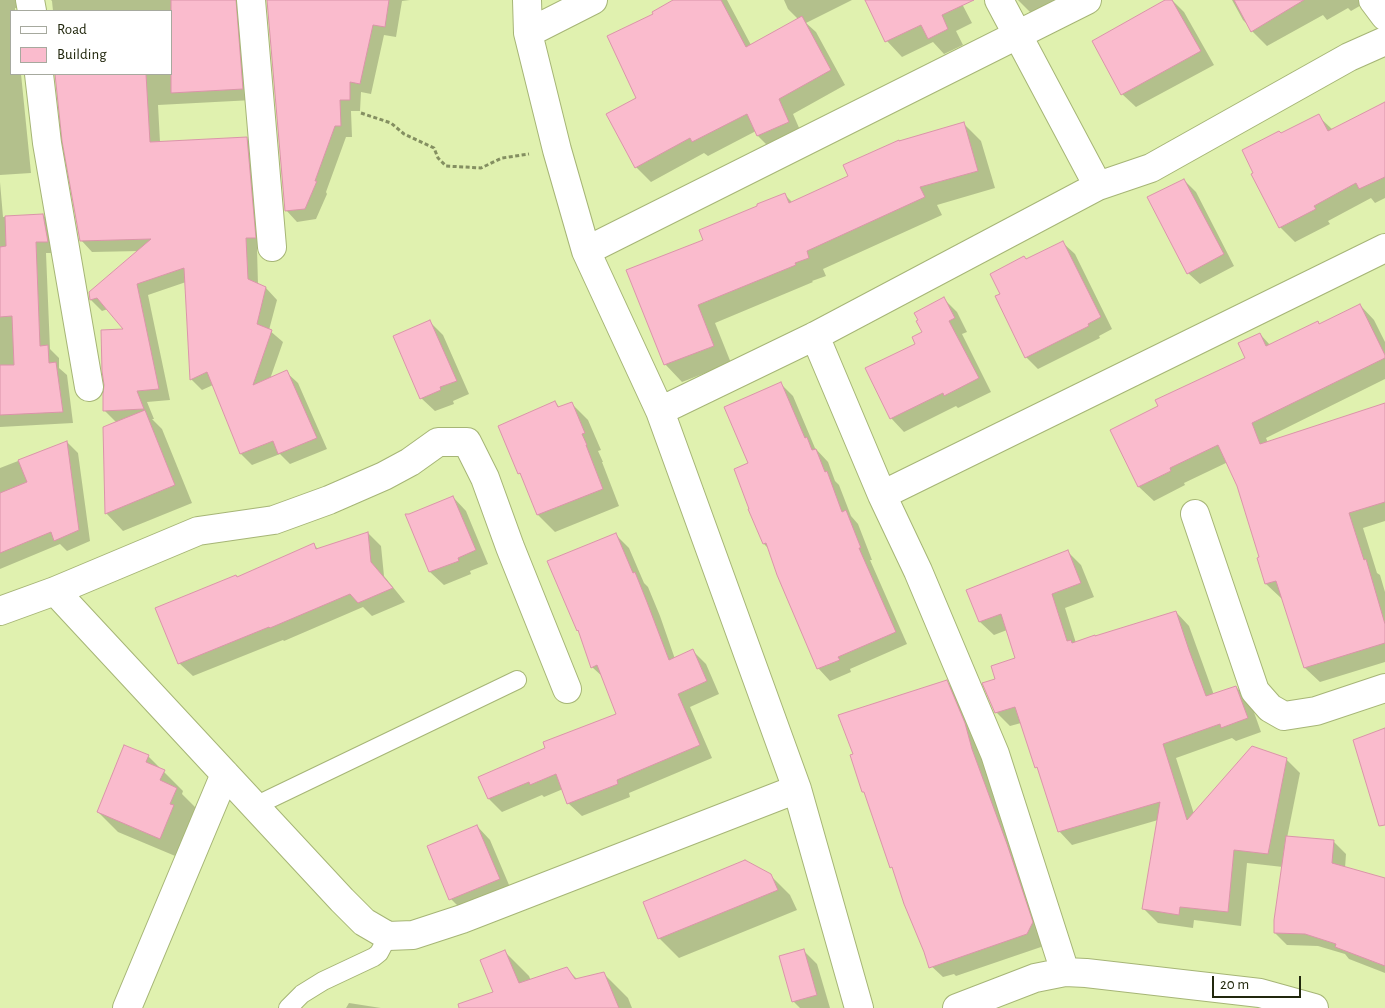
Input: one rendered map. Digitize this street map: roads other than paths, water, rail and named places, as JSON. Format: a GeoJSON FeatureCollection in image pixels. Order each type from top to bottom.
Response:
{"type":"FeatureCollection","features":[{"type":"Feature","properties":{"kind":"street"},"geometry":{"type":"LineString","coordinates":[[251,0],[272,247]]}},
{"type":"Feature","properties":{"kind":"street"},"geometry":{"type":"LineString","coordinates":[[527,0],[528,33],[556,150],[586,250],[660,410],[797,789],[859,1008]]}},
{"type":"Feature","properties":{"kind":"street"},"geometry":{"type":"LineString","coordinates":[[528,33],[593,0]]}},
{"type":"Feature","properties":{"kind":"street"},"geometry":{"type":"LineString","coordinates":[[999,0],[1098,186]]}},
{"type":"Feature","properties":{"kind":"street"},"geometry":{"type":"LineString","coordinates":[[586,250],[1087,0]]}},
{"type":"Feature","properties":{"kind":"street"},"geometry":{"type":"LineString","coordinates":[[1373,0],[1385,16]]}},
{"type":"Feature","properties":{"kind":"street"},"geometry":{"type":"LineString","coordinates":[[660,410],[815,336],[1098,186],[1151,168],[1349,57],[1385,42]]}},
{"type":"Feature","properties":{"kind":"street"},"geometry":{"type":"LineString","coordinates":[[39,75],[47,143],[89,387]]}},
{"type":"Feature","properties":{"kind":"street"},"geometry":{"type":"LineString","coordinates":[[882,495],[1385,248]]}},
{"type":"Feature","properties":{"kind":"street"},"geometry":{"type":"LineString","coordinates":[[815,336],[882,495],[918,571],[994,754],[1065,972]]}},
{"type":"Feature","properties":{"kind":"street"},"geometry":{"type":"LineString","coordinates":[[0,611],[198,531],[274,520],[328,500],[384,476],[410,462],[438,442],[467,442],[485,478],[510,547],[567,689]]}},
{"type":"Feature","properties":{"kind":"street"},"geometry":{"type":"LineString","coordinates":[[1195,514],[1255,691],[1270,708],[1284,716],[1316,711],[1385,688]]}},
{"type":"Feature","properties":{"kind":"street"},"geometry":{"type":"LineString","coordinates":[[55,590],[364,922],[388,936],[414,935],[462,919],[797,789]]}},
{"type":"Feature","properties":{"kind":"street"},"geometry":{"type":"LineString","coordinates":[[127,1008],[225,774]]}},
{"type":"Feature","properties":{"kind":"street"},"geometry":{"type":"LineString","coordinates":[[957,1008],[1029,980],[1065,972],[1260,994],[1314,1008]]}},
{"type":"Feature","properties":{"kind":"lane"},"geometry":{"type":"LineString","coordinates":[[255,806],[517,680]]}},
{"type":"Feature","properties":{"kind":"lane"},"geometry":{"type":"LineString","coordinates":[[288,1008],[302,994],[323,981],[374,957],[379,953],[388,936]]}}]}
